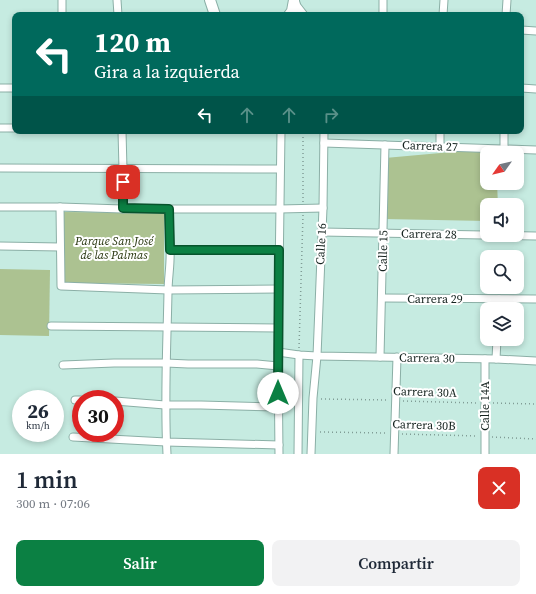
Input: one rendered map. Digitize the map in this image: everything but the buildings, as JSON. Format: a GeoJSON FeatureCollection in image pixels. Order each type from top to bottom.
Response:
{"type":"FeatureCollection","features":[{"type":"Feature","properties":{"kind":"street"},"geometry":{"type":"LineString","coordinates":[[62,0],[62,12]]}},
{"type":"Feature","properties":{"kind":"street"},"geometry":{"type":"LineString","coordinates":[[117,0],[118,12]]}},
{"type":"Feature","properties":{"kind":"street"},"geometry":{"type":"LineString","coordinates":[[210,0],[214,12]]}},
{"type":"Feature","properties":{"kind":"street"},"geometry":{"type":"LineString","coordinates":[[292,12],[294,0]]}},
{"type":"Feature","properties":{"kind":"street"},"geometry":{"type":"LineString","coordinates":[[294,0],[302,12]]}},
{"type":"Feature","properties":{"kind":"street"},"geometry":{"type":"LineString","coordinates":[[383,0],[383,12]]}},
{"type":"Feature","properties":{"kind":"street"},"geometry":{"type":"LineString","coordinates":[[443,12],[444,0]]}},
{"type":"Feature","properties":{"kind":"street"},"geometry":{"type":"LineString","coordinates":[[506,12],[507,0]]}},
{"type":"Feature","properties":{"kind":"street"},"geometry":{"type":"LineString","coordinates":[[524,30],[536,31]]}},
{"type":"Feature","properties":{"kind":"street"},"geometry":{"type":"LineString","coordinates":[[0,88],[12,88]]}},
{"type":"Feature","properties":{"kind":"street"},"geometry":{"type":"LineString","coordinates":[[524,88],[536,89]]}},
{"type":"Feature","properties":{"kind":"street"},"geometry":{"type":"LineString","coordinates":[[0,128],[12,128]]}},
{"type":"Feature","properties":{"kind":"street"},"geometry":{"type":"LineString","coordinates":[[122,134],[123,208]]}},
{"type":"Feature","properties":{"kind":"street"},"geometry":{"type":"LineString","coordinates":[[279,454],[278,289],[281,134]]}},
{"type":"Feature","properties":{"kind":"street","name":"Calle 16"},"geometry":{"type":"LineString","coordinates":[[311,454],[313,398],[317,356],[323,208],[324,134]]}},
{"type":"Feature","properties":{"kind":"street"},"geometry":{"type":"LineString","coordinates":[[440,134],[440,147]]}},
{"type":"Feature","properties":{"kind":"street"},"geometry":{"type":"LineString","coordinates":[[504,134],[504,146]]}},
{"type":"Feature","properties":{"kind":"street","name":"Carrera 27"},"geometry":{"type":"LineString","coordinates":[[324,143],[480,148]]}},
{"type":"Feature","properties":{"kind":"street","name":"Calle 15"},"geometry":{"type":"LineString","coordinates":[[380,357],[385,145]]}},
{"type":"Feature","properties":{"kind":"street","name":"Carrera 27"},"geometry":{"type":"LineString","coordinates":[[524,150],[536,150]]}},
{"type":"Feature","properties":{"kind":"street"},"geometry":{"type":"LineString","coordinates":[[0,168],[280,169]]}},
{"type":"Feature","properties":{"kind":"street"},"geometry":{"type":"LineString","coordinates":[[0,207],[169,209],[323,208]]}},
{"type":"Feature","properties":{"kind":"street"},"geometry":{"type":"LineString","coordinates":[[60,207],[61,286],[168,290],[278,289]]}},
{"type":"Feature","properties":{"kind":"street"},"geometry":{"type":"LineString","coordinates":[[167,454],[165,405],[170,250],[169,209]]}},
{"type":"Feature","properties":{"kind":"street","name":"Carrera 28"},"geometry":{"type":"LineString","coordinates":[[322,232],[536,236]]}},
{"type":"Feature","properties":{"kind":"street"},"geometry":{"type":"LineString","coordinates":[[0,246],[60,247]]}},
{"type":"Feature","properties":{"kind":"street"},"geometry":{"type":"LineString","coordinates":[[170,250],[279,250]]}},
{"type":"Feature","properties":{"kind":"street","name":"Carrera 29"},"geometry":{"type":"LineString","coordinates":[[382,298],[536,299]]}},
{"type":"Feature","properties":{"kind":"street"},"geometry":{"type":"LineString","coordinates":[[51,326],[278,328]]}},
{"type":"Feature","properties":{"kind":"street"},"geometry":{"type":"LineString","coordinates":[[496,359],[497,346]]}},
{"type":"Feature","properties":{"kind":"street","name":"Carrera 30"},"geometry":{"type":"LineString","coordinates":[[278,352],[317,356],[536,361]]}},
{"type":"Feature","properties":{"kind":"street"},"geometry":{"type":"LineString","coordinates":[[298,454],[299,355]]}},
{"type":"Feature","properties":{"kind":"street"},"geometry":{"type":"LineString","coordinates":[[394,454],[397,357]]}},
{"type":"Feature","properties":{"kind":"street","name":"Calle 14A"},"geometry":{"type":"LineString","coordinates":[[485,359],[485,454]]}},
{"type":"Feature","properties":{"kind":"street"},"geometry":{"type":"LineString","coordinates":[[63,365],[166,363],[257,364],[278,366]]}},
{"type":"Feature","properties":{"kind":"street"},"geometry":{"type":"LineString","coordinates":[[124,402],[165,405],[278,407]]}},
{"type":"Feature","properties":{"kind":"street"},"geometry":{"type":"LineString","coordinates":[[124,440],[278,445]]}},
{"type":"Feature","properties":{"kind":"path"},"geometry":{"type":"LineString","coordinates":[[299,355],[303,208],[303,134]]}},
{"type":"Feature","properties":{"kind":"path","name":"Carrera 30A"},"geometry":{"type":"LineString","coordinates":[[313,398],[536,404]]}},
{"type":"Feature","properties":{"kind":"path","name":"Carrera 30B"},"geometry":{"type":"LineString","coordinates":[[312,432],[395,433],[536,439]]}},
{"type":"Feature","properties":{"kind":"green space"},"geometry":{"type":"Polygon","coordinates":[[[480,149],[480,190],[497,190],[498,198],[480,198],[480,221],[384,219],[385,158],[480,149]]]}},
{"type":"Feature","properties":{"kind":"green space","name":"Parque San José de las Palmas"},"geometry":{"type":"Polygon","coordinates":[[[64,212],[164,213],[164,284],[64,283],[64,212]]]}},
{"type":"Feature","properties":{"kind":"green space"},"geometry":{"type":"Polygon","coordinates":[[[0,269],[50,270],[49,336],[0,335],[0,269]]]}},
{"type":"Feature","properties":{"kind":"route"},"geometry":{"type":"LineString","coordinates":[[123,182],[123,208],[169,209],[170,250],[279,250],[278,393]]}}]}
